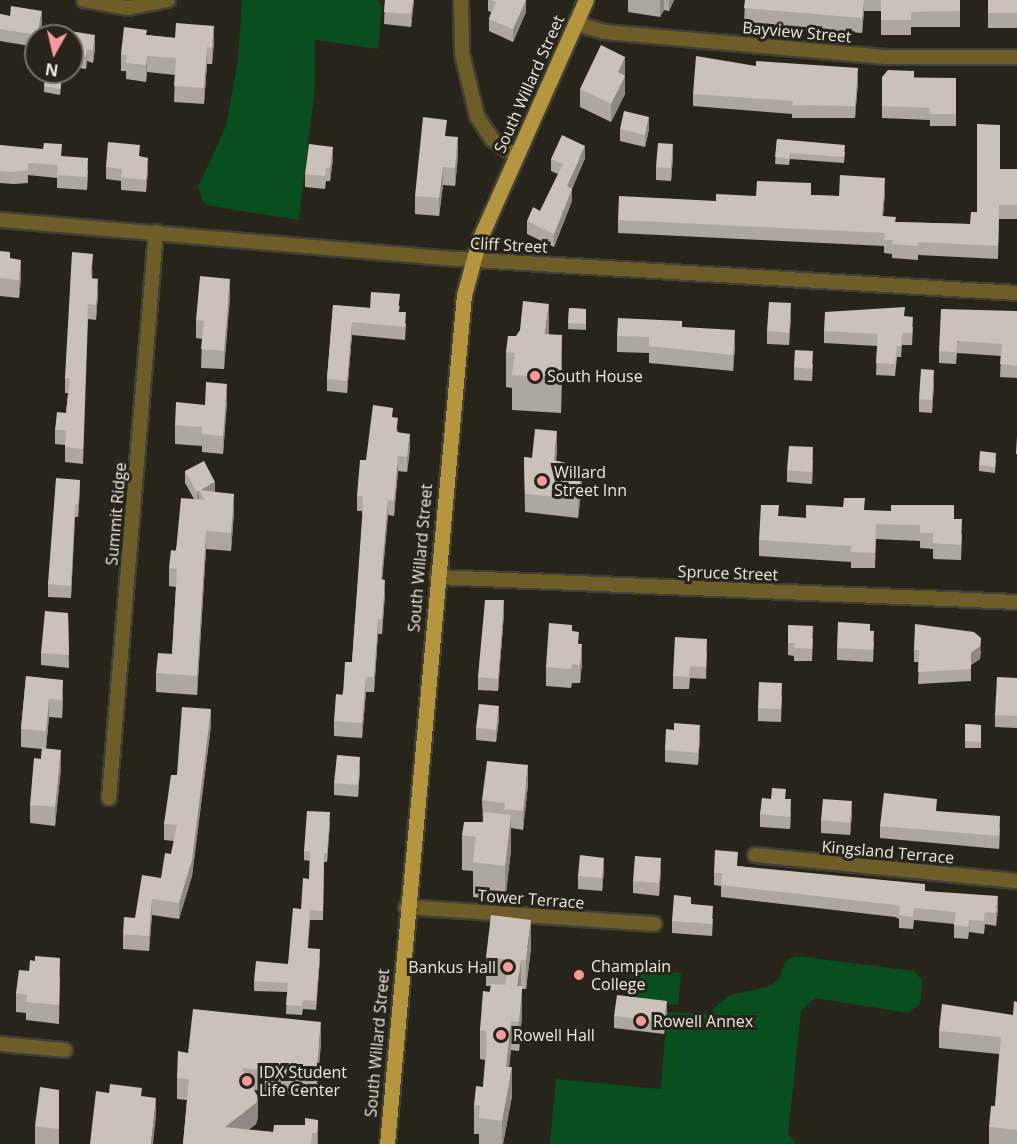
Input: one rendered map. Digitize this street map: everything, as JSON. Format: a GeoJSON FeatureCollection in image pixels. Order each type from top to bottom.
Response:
{"type":"FeatureCollection","features":[{"type":"Feature","properties":{"kind":"main road","name":"South Willard Street"},"geometry":{"type":"LineString","coordinates":[[387,1144],[406,907],[464,295],[472,260],[586,0]]}},
{"type":"Feature","properties":{"kind":"street"},"geometry":{"type":"LineString","coordinates":[[84,0],[128,8],[168,0]]}},
{"type":"Feature","properties":{"kind":"street"},"geometry":{"type":"LineString","coordinates":[[461,0],[462,54],[477,116],[492,139],[516,156]]}},
{"type":"Feature","properties":{"kind":"street","name":"Bayview Street"},"geometry":{"type":"LineString","coordinates":[[575,23],[605,32],[886,57],[1017,57]]}},
{"type":"Feature","properties":{"kind":"street","name":"Cliff Street"},"geometry":{"type":"LineString","coordinates":[[0,219],[472,260],[1017,293]]}},
{"type":"Feature","properties":{"kind":"street","name":"Summit Ridge"},"geometry":{"type":"LineString","coordinates":[[109,798],[156,232]]}},
{"type":"Feature","properties":{"kind":"street","name":"Spruce Street"},"geometry":{"type":"LineString","coordinates":[[437,577],[1017,602]]}},
{"type":"Feature","properties":{"kind":"street","name":"Kingsland Terrace"},"geometry":{"type":"LineString","coordinates":[[755,855],[1017,880]]}},
{"type":"Feature","properties":{"kind":"street","name":"Tower Terrace"},"geometry":{"type":"LineString","coordinates":[[406,907],[654,924]]}},
{"type":"Feature","properties":{"kind":"street"},"geometry":{"type":"LineString","coordinates":[[0,1044],[65,1050]]}},
{"type":"Feature","properties":{"kind":"green space"},"geometry":{"type":"Polygon","coordinates":[[[242,0],[378,0],[382,7],[378,49],[315,40],[315,87],[299,220],[205,205],[198,187],[226,126],[238,60],[242,0]]]}},
{"type":"Feature","properties":{"kind":"green space"},"geometry":{"type":"Polygon","coordinates":[[[795,956],[914,971],[922,980],[920,1004],[908,1013],[815,998],[801,1011],[788,1134],[796,1144],[550,1144],[556,1079],[661,1089],[667,1012],[707,1014],[730,995],[767,987],[779,979],[785,962],[795,956]]]}},
{"type":"Feature","properties":{"kind":"green space"},"geometry":{"type":"Polygon","coordinates":[[[630,968],[681,973],[678,1005],[627,1000],[630,968]]]}},
{"type":"Feature","properties":{"kind":"building"},"geometry":{"type":"Polygon","coordinates":[[[385,0],[413,0],[411,14],[384,12],[385,0]]]}},
{"type":"Feature","properties":{"kind":"building"},"geometry":{"type":"Polygon","coordinates":[[[492,0],[526,0],[513,29],[489,19],[496,2],[492,0]]]}},
{"type":"Feature","properties":{"kind":"building"},"geometry":{"type":"Polygon","coordinates":[[[745,0],[864,0],[862,18],[744,8],[745,0]]]}},
{"type":"Feature","properties":{"kind":"building"},"geometry":{"type":"Polygon","coordinates":[[[881,0],[960,0],[960,11],[911,12],[911,20],[881,20],[881,0]]]}},
{"type":"Feature","properties":{"kind":"building"},"geometry":{"type":"Polygon","coordinates":[[[988,0],[1017,0],[1017,13],[988,13],[988,0]]]}},
{"type":"Feature","properties":{"kind":"building"},"geometry":{"type":"Polygon","coordinates":[[[11,6],[42,11],[39,24],[24,24],[24,33],[0,29],[0,14],[10,16],[11,6]]]}},
{"type":"Feature","properties":{"kind":"building"},"geometry":{"type":"Polygon","coordinates":[[[176,23],[214,26],[212,48],[207,47],[204,88],[174,86],[176,58],[147,56],[146,65],[126,63],[127,55],[121,54],[124,27],[147,30],[146,35],[175,38],[176,23]]]}},
{"type":"Feature","properties":{"kind":"building"},"geometry":{"type":"Polygon","coordinates":[[[84,33],[95,35],[93,50],[87,49],[86,57],[84,57],[84,33]]]}},
{"type":"Feature","properties":{"kind":"building"},"geometry":{"type":"Polygon","coordinates":[[[601,45],[625,57],[618,72],[625,76],[611,104],[580,89],[601,45]]]}},
{"type":"Feature","properties":{"kind":"building"},"geometry":{"type":"Polygon","coordinates":[[[696,56],[756,66],[756,61],[858,68],[855,106],[792,105],[793,101],[693,94],[696,56]]]}},
{"type":"Feature","properties":{"kind":"building"},"geometry":{"type":"Polygon","coordinates":[[[888,70],[914,71],[914,78],[956,78],[956,114],[930,114],[930,108],[882,106],[882,77],[888,70]]]}},
{"type":"Feature","properties":{"kind":"building"},"geometry":{"type":"Polygon","coordinates":[[[44,84],[61,84],[60,89],[44,86],[44,84]]]}},
{"type":"Feature","properties":{"kind":"building"},"geometry":{"type":"Polygon","coordinates":[[[624,111],[649,117],[645,135],[620,129],[624,111]]]}},
{"type":"Feature","properties":{"kind":"building"},"geometry":{"type":"Polygon","coordinates":[[[423,117],[447,120],[445,136],[458,137],[455,168],[443,167],[439,198],[415,196],[423,117]]]}},
{"type":"Feature","properties":{"kind":"building"},"geometry":{"type":"Polygon","coordinates":[[[977,124],[1000,125],[1000,169],[1017,169],[1017,205],[999,205],[998,246],[918,242],[918,246],[892,244],[893,240],[884,240],[885,233],[618,220],[619,196],[716,201],[716,194],[756,196],[757,181],[811,183],[811,195],[839,196],[840,175],[885,178],[882,216],[896,217],[895,222],[970,224],[971,212],[977,212],[977,124]]]}},
{"type":"Feature","properties":{"kind":"building"},"geometry":{"type":"Polygon","coordinates":[[[562,135],[585,146],[567,186],[572,189],[554,234],[527,221],[533,207],[540,211],[563,164],[551,159],[562,135]]]}},
{"type":"Feature","properties":{"kind":"building"},"geometry":{"type":"Polygon","coordinates":[[[777,139],[845,145],[844,157],[790,153],[789,159],[775,157],[777,139]]]}},
{"type":"Feature","properties":{"kind":"building"},"geometry":{"type":"Polygon","coordinates":[[[108,142],[140,145],[139,156],[148,158],[146,180],[121,177],[122,169],[106,167],[108,142]]]}},
{"type":"Feature","properties":{"kind":"building"},"geometry":{"type":"Polygon","coordinates":[[[44,143],[62,144],[61,156],[88,158],[87,177],[57,175],[58,165],[28,163],[28,170],[0,171],[0,145],[43,149],[44,143]]]}},
{"type":"Feature","properties":{"kind":"building"},"geometry":{"type":"Polygon","coordinates":[[[658,143],[673,144],[671,168],[656,167],[658,143]]]}},
{"type":"Feature","properties":{"kind":"building"},"geometry":{"type":"Polygon","coordinates":[[[309,144],[333,147],[330,168],[326,168],[325,176],[305,174],[309,144]]]}},
{"type":"Feature","properties":{"kind":"building"},"geometry":{"type":"Polygon","coordinates":[[[0,251],[10,252],[10,258],[21,260],[19,280],[0,278],[0,251]]]}},
{"type":"Feature","properties":{"kind":"building"},"geometry":{"type":"Polygon","coordinates":[[[72,252],[93,254],[91,278],[98,279],[96,305],[88,304],[83,449],[65,447],[66,430],[55,430],[57,412],[66,413],[70,378],[65,378],[72,252]]]}},
{"type":"Feature","properties":{"kind":"building"},"geometry":{"type":"Polygon","coordinates":[[[200,276],[230,279],[224,351],[201,349],[204,321],[196,320],[200,276]]]}},
{"type":"Feature","properties":{"kind":"building"},"geometry":{"type":"Polygon","coordinates":[[[371,292],[400,294],[398,312],[406,312],[405,327],[352,322],[347,381],[327,379],[333,305],[370,308],[371,292]]]}},
{"type":"Feature","properties":{"kind":"building"},"geometry":{"type":"Polygon","coordinates":[[[523,301],[549,304],[545,334],[562,335],[561,378],[512,375],[515,353],[506,352],[508,336],[516,336],[520,330],[523,301]]]}},
{"type":"Feature","properties":{"kind":"building"},"geometry":{"type":"Polygon","coordinates":[[[769,302],[791,303],[789,333],[767,331],[769,302]]]}},
{"type":"Feature","properties":{"kind":"building"},"geometry":{"type":"Polygon","coordinates":[[[905,307],[904,316],[913,317],[912,333],[902,333],[901,346],[897,346],[895,364],[876,363],[878,334],[824,331],[825,312],[905,307]]]}},
{"type":"Feature","properties":{"kind":"building"},"geometry":{"type":"Polygon","coordinates":[[[569,308],[586,309],[586,324],[568,323],[569,308]]]}},
{"type":"Feature","properties":{"kind":"building"},"geometry":{"type":"Polygon","coordinates":[[[941,309],[1017,311],[1017,366],[1000,364],[1002,344],[957,341],[956,352],[939,351],[941,309]]]}},
{"type":"Feature","properties":{"kind":"building"},"geometry":{"type":"Polygon","coordinates":[[[618,318],[682,321],[682,327],[735,330],[733,355],[649,346],[649,337],[617,336],[618,318]]]}},
{"type":"Feature","properties":{"kind":"building"},"geometry":{"type":"Polygon","coordinates":[[[795,350],[813,351],[812,369],[794,367],[795,350]]]}},
{"type":"Feature","properties":{"kind":"building"},"geometry":{"type":"Polygon","coordinates":[[[921,369],[934,370],[932,400],[919,399],[921,369]]]}},
{"type":"Feature","properties":{"kind":"building"},"geometry":{"type":"Polygon","coordinates":[[[206,382],[227,384],[223,436],[202,434],[202,427],[175,425],[176,402],[205,405],[206,382]]]}},
{"type":"Feature","properties":{"kind":"building"},"geometry":{"type":"Polygon","coordinates":[[[373,405],[393,408],[392,417],[398,418],[396,432],[410,434],[407,457],[398,456],[394,501],[388,500],[381,579],[385,580],[382,619],[378,619],[374,677],[366,677],[362,723],[334,721],[336,694],[343,695],[345,662],[352,662],[363,504],[362,496],[357,496],[360,460],[366,460],[373,405]]]}},
{"type":"Feature","properties":{"kind":"building"},"geometry":{"type":"Polygon","coordinates":[[[535,429],[557,431],[554,460],[582,467],[578,499],[525,494],[524,457],[532,458],[535,429]]]}},
{"type":"Feature","properties":{"kind":"building"},"geometry":{"type":"Polygon","coordinates":[[[789,446],[813,447],[812,472],[787,470],[789,446]]]}},
{"type":"Feature","properties":{"kind":"building"},"geometry":{"type":"Polygon","coordinates":[[[980,451],[996,453],[995,467],[979,465],[980,451]]]}},
{"type":"Feature","properties":{"kind":"building"},"geometry":{"type":"Polygon","coordinates":[[[204,461],[215,482],[197,492],[185,471],[204,461]]]}},
{"type":"Feature","properties":{"kind":"building"},"geometry":{"type":"Polygon","coordinates":[[[56,478],[80,480],[78,505],[75,504],[71,586],[48,584],[56,478]]]}},
{"type":"Feature","properties":{"kind":"building"},"geometry":{"type":"Polygon","coordinates":[[[199,490],[234,494],[231,533],[206,531],[197,676],[156,673],[158,653],[172,654],[177,569],[169,568],[171,550],[176,551],[181,498],[205,500],[199,490]]]}},
{"type":"Feature","properties":{"kind":"building"},"geometry":{"type":"Polygon","coordinates":[[[844,498],[865,498],[864,510],[891,511],[891,505],[954,505],[954,519],[962,519],[961,545],[933,543],[933,533],[920,533],[920,525],[876,524],[875,553],[851,552],[851,546],[759,540],[761,505],[779,505],[778,516],[806,518],[806,505],[843,507],[844,498]]]}},
{"type":"Feature","properties":{"kind":"building"},"geometry":{"type":"Polygon","coordinates":[[[485,600],[504,600],[498,679],[478,677],[485,600]]]}},
{"type":"Feature","properties":{"kind":"building"},"geometry":{"type":"Polygon","coordinates":[[[45,611],[68,613],[69,655],[41,653],[45,611]]]}},
{"type":"Feature","properties":{"kind":"building"},"geometry":{"type":"Polygon","coordinates":[[[838,622],[870,624],[870,631],[874,631],[873,650],[837,648],[838,622]]]}},
{"type":"Feature","properties":{"kind":"building"},"geometry":{"type":"Polygon","coordinates":[[[549,623],[572,625],[572,631],[579,632],[578,644],[582,644],[580,665],[572,664],[571,669],[546,667],[549,623]]]}},
{"type":"Feature","properties":{"kind":"building"},"geometry":{"type":"Polygon","coordinates":[[[915,624],[974,632],[981,638],[980,646],[971,653],[971,669],[918,672],[919,650],[914,650],[915,624]]]}},
{"type":"Feature","properties":{"kind":"building"},"geometry":{"type":"Polygon","coordinates":[[[788,625],[813,626],[812,649],[794,648],[795,643],[788,643],[788,625]]]}},
{"type":"Feature","properties":{"kind":"building"},"geometry":{"type":"Polygon","coordinates":[[[675,637],[707,639],[706,667],[690,666],[689,677],[673,676],[675,637]]]}},
{"type":"Feature","properties":{"kind":"building"},"geometry":{"type":"Polygon","coordinates":[[[26,676],[63,680],[62,700],[49,699],[46,731],[21,729],[26,676]]]}},
{"type":"Feature","properties":{"kind":"building"},"geometry":{"type":"Polygon","coordinates":[[[997,677],[1017,678],[1017,716],[995,715],[997,677]]]}},
{"type":"Feature","properties":{"kind":"building"},"geometry":{"type":"Polygon","coordinates":[[[759,682],[782,683],[781,709],[758,708],[759,682]]]}},
{"type":"Feature","properties":{"kind":"building"},"geometry":{"type":"Polygon","coordinates":[[[479,704],[499,706],[496,730],[476,728],[479,704]]]}},
{"type":"Feature","properties":{"kind":"building"},"geometry":{"type":"Polygon","coordinates":[[[182,707],[211,709],[192,860],[179,903],[152,899],[149,936],[123,934],[124,917],[135,918],[142,875],[161,878],[165,853],[171,854],[177,825],[164,824],[171,775],[177,775],[182,707]]]}},
{"type":"Feature","properties":{"kind":"building"},"geometry":{"type":"Polygon","coordinates":[[[674,723],[700,725],[698,753],[665,750],[666,729],[674,730],[674,723]]]}},
{"type":"Feature","properties":{"kind":"building"},"geometry":{"type":"Polygon","coordinates":[[[965,724],[981,725],[981,742],[965,741],[965,724]]]}},
{"type":"Feature","properties":{"kind":"building"},"geometry":{"type":"Polygon","coordinates":[[[42,748],[61,750],[55,807],[30,805],[34,758],[41,759],[42,748]]]}},
{"type":"Feature","properties":{"kind":"building"},"geometry":{"type":"Polygon","coordinates":[[[337,755],[360,757],[358,785],[334,783],[337,755]]]}},
{"type":"Feature","properties":{"kind":"building"},"geometry":{"type":"Polygon","coordinates":[[[487,761],[528,765],[523,811],[504,809],[505,803],[482,800],[487,761]]]}},
{"type":"Feature","properties":{"kind":"building"},"geometry":{"type":"Polygon","coordinates":[[[772,788],[786,789],[785,799],[791,799],[790,817],[760,814],[762,798],[771,799],[772,788]]]}},
{"type":"Feature","properties":{"kind":"building"},"geometry":{"type":"Polygon","coordinates":[[[884,793],[937,799],[936,811],[1000,816],[999,836],[880,826],[884,793]]]}},
{"type":"Feature","properties":{"kind":"building"},"geometry":{"type":"Polygon","coordinates":[[[823,799],[852,801],[850,823],[821,820],[823,799]]]}},
{"type":"Feature","properties":{"kind":"building"},"geometry":{"type":"Polygon","coordinates":[[[307,811],[330,812],[327,853],[324,853],[323,911],[310,910],[307,948],[320,949],[316,1001],[303,1000],[302,1006],[286,1005],[288,983],[254,981],[256,961],[288,964],[293,908],[301,909],[303,878],[309,879],[310,852],[304,851],[307,811]]]}},
{"type":"Feature","properties":{"kind":"building"},"geometry":{"type":"Polygon","coordinates":[[[484,812],[511,815],[505,866],[473,862],[476,837],[462,835],[464,822],[483,822],[484,812]]]}},
{"type":"Feature","properties":{"kind":"building"},"geometry":{"type":"Polygon","coordinates":[[[715,850],[738,852],[737,866],[925,884],[925,891],[998,896],[996,913],[985,912],[984,921],[969,920],[968,927],[954,925],[956,912],[914,908],[913,917],[899,915],[900,907],[895,905],[721,885],[722,873],[714,873],[715,850]]]}},
{"type":"Feature","properties":{"kind":"building"},"geometry":{"type":"Polygon","coordinates":[[[580,855],[604,858],[602,878],[578,876],[580,855]]]}},
{"type":"Feature","properties":{"kind":"building"},"geometry":{"type":"Polygon","coordinates":[[[635,856],[661,858],[659,883],[633,881],[635,856]]]}},
{"type":"Feature","properties":{"kind":"building"},"geometry":{"type":"Polygon","coordinates":[[[674,895],[691,897],[691,904],[713,906],[712,924],[672,921],[674,895]]]}},
{"type":"Feature","properties":{"kind":"building"},"geometry":{"type":"Polygon","coordinates":[[[491,915],[531,920],[526,960],[521,960],[517,986],[522,986],[519,1022],[511,1021],[506,1067],[512,1067],[502,1121],[479,1118],[480,1106],[474,1105],[476,1086],[483,1087],[487,1045],[486,1031],[480,1030],[483,991],[490,992],[491,984],[505,985],[509,960],[486,957],[491,915]]]}},
{"type":"Feature","properties":{"kind":"building"},"geometry":{"type":"Polygon","coordinates":[[[35,956],[60,958],[59,1005],[26,1002],[27,995],[16,993],[19,970],[29,971],[30,960],[35,961],[35,956]]]}},
{"type":"Feature","properties":{"kind":"building"},"geometry":{"type":"Polygon","coordinates":[[[617,995],[667,1001],[664,1022],[614,1016],[617,995]]]}},
{"type":"Feature","properties":{"kind":"building"},"geometry":{"type":"Polygon","coordinates":[[[1014,1001],[1017,1002],[1017,1130],[989,1127],[991,1106],[995,1106],[1001,1037],[939,1031],[942,1004],[1013,1015],[1014,1001]]]}},
{"type":"Feature","properties":{"kind":"building","name":"IDX Student Life Center"},"geometry":{"type":"Polygon","coordinates":[[[193,1009],[321,1022],[316,1076],[242,1068],[258,1097],[256,1103],[225,1127],[273,1132],[274,1125],[305,1125],[305,1118],[318,1120],[317,1133],[312,1133],[311,1144],[183,1144],[189,1079],[177,1078],[178,1051],[188,1053],[193,1009]]]}},
{"type":"Feature","properties":{"kind":"building"},"geometry":{"type":"Polygon","coordinates":[[[110,1084],[142,1088],[141,1096],[156,1098],[151,1144],[90,1144],[96,1091],[109,1093],[110,1084]]]}},
{"type":"Feature","properties":{"kind":"building"},"geometry":{"type":"Polygon","coordinates":[[[40,1087],[59,1090],[59,1129],[35,1126],[40,1087]]]}},
{"type":"Feature","properties":{"kind":"place","name":"South House"},"geometry":{"type":"Point","coordinates":[535,376]}},
{"type":"Feature","properties":{"kind":"place","name":"Willard Street Inn"},"geometry":{"type":"Point","coordinates":[542,481]}},
{"type":"Feature","properties":{"kind":"place","name":"Bankus Hall"},"geometry":{"type":"Point","coordinates":[508,967]}},
{"type":"Feature","properties":{"kind":"place","name":"Champlain College"},"geometry":{"type":"Point","coordinates":[579,975]}},
{"type":"Feature","properties":{"kind":"place","name":"Rowell Annex"},"geometry":{"type":"Point","coordinates":[641,1021]}},
{"type":"Feature","properties":{"kind":"place","name":"Rowell Hall"},"geometry":{"type":"Point","coordinates":[501,1035]}},
{"type":"Feature","properties":{"kind":"place","name":"IDX Student Life Center"},"geometry":{"type":"Point","coordinates":[247,1081]}}]}
